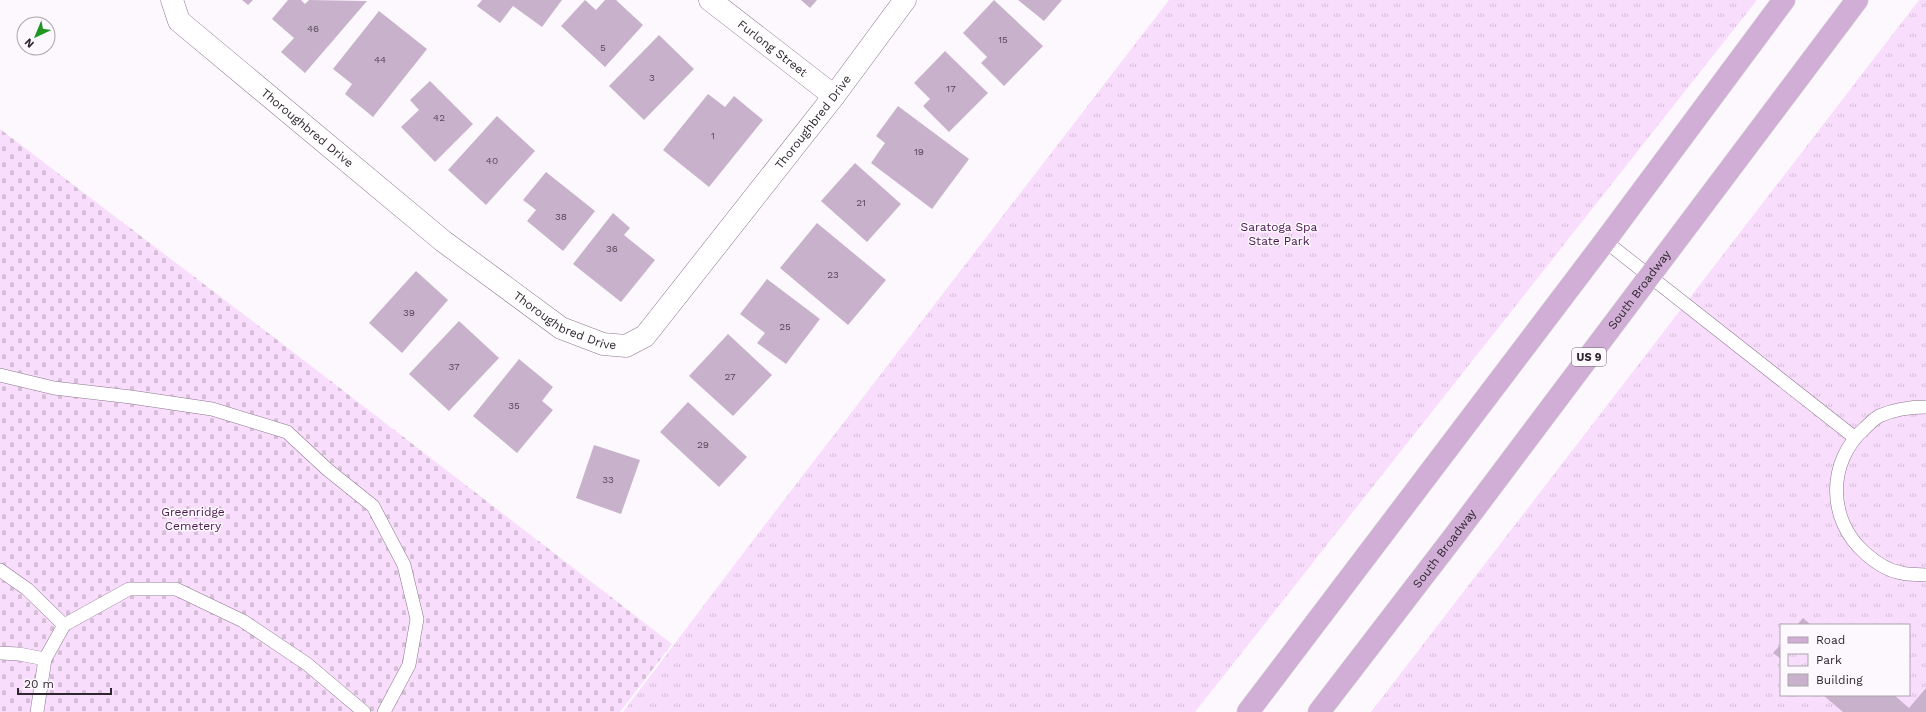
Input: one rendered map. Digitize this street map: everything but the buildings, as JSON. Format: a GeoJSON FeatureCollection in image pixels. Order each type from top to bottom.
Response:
{"type":"FeatureCollection","features":[{"type":"Feature","properties":{"kind":"main road"},"geometry":{"type":"LineString","coordinates":[[1248,712],[1605,241],[1784,0]]}},
{"type":"Feature","properties":{"kind":"main road","name":"South Broadway"},"geometry":{"type":"LineString","coordinates":[[1318,712],[1455,535],[1857,0]]}},
{"type":"Feature","properties":{"kind":"street","name":"Thoroughbred Drive"},"geometry":{"type":"LineString","coordinates":[[172,0],[178,21],[443,241],[561,328],[603,344],[626,346],[645,336],[834,96],[906,0]]}},
{"type":"Feature","properties":{"kind":"street","name":"Furlong Street"},"geometry":{"type":"LineString","coordinates":[[710,0],[834,96]]}},
{"type":"Feature","properties":{"kind":"lane"},"geometry":{"type":"LineString","coordinates":[[1605,241],[1854,438]]}},
{"type":"Feature","properties":{"kind":"lane"},"geometry":{"type":"LineString","coordinates":[[0,375],[54,388],[131,396],[212,409],[287,432],[328,470],[373,506],[404,565],[417,619],[409,665],[384,712]]}},
{"type":"Feature","properties":{"kind":"lane"},"geometry":{"type":"LineString","coordinates":[[1926,407],[1905,407],[1877,417],[1854,438],[1840,463],[1835,492],[1840,518],[1854,544],[1877,564],[1901,573],[1926,575]]}},
{"type":"Feature","properties":{"kind":"lane"},"geometry":{"type":"LineString","coordinates":[[0,570],[27,589],[64,625]]}},
{"type":"Feature","properties":{"kind":"lane"},"geometry":{"type":"LineString","coordinates":[[37,712],[46,659],[64,625],[129,589],[176,589],[243,621],[307,664],[364,712]]}},
{"type":"Feature","properties":{"kind":"lane"},"geometry":{"type":"LineString","coordinates":[[0,653],[19,654],[46,659]]}},
{"type":"Feature","properties":{"kind":"green space","name":"Saratoga Spa State Park"},"geometry":{"type":"Polygon","coordinates":[[[1169,0],[1757,0],[1195,712],[623,712],[757,535],[1169,0]]]}},
{"type":"Feature","properties":{"kind":"green space"},"geometry":{"type":"Polygon","coordinates":[[[1919,0],[1926,0],[1926,712],[1371,712],[1919,0]]]}},
{"type":"Feature","properties":{"kind":"green space","name":"Greenridge Cemetery"},"geometry":{"type":"Polygon","coordinates":[[[0,129],[297,355],[672,644],[620,712],[0,712],[0,129]]]}}]}
